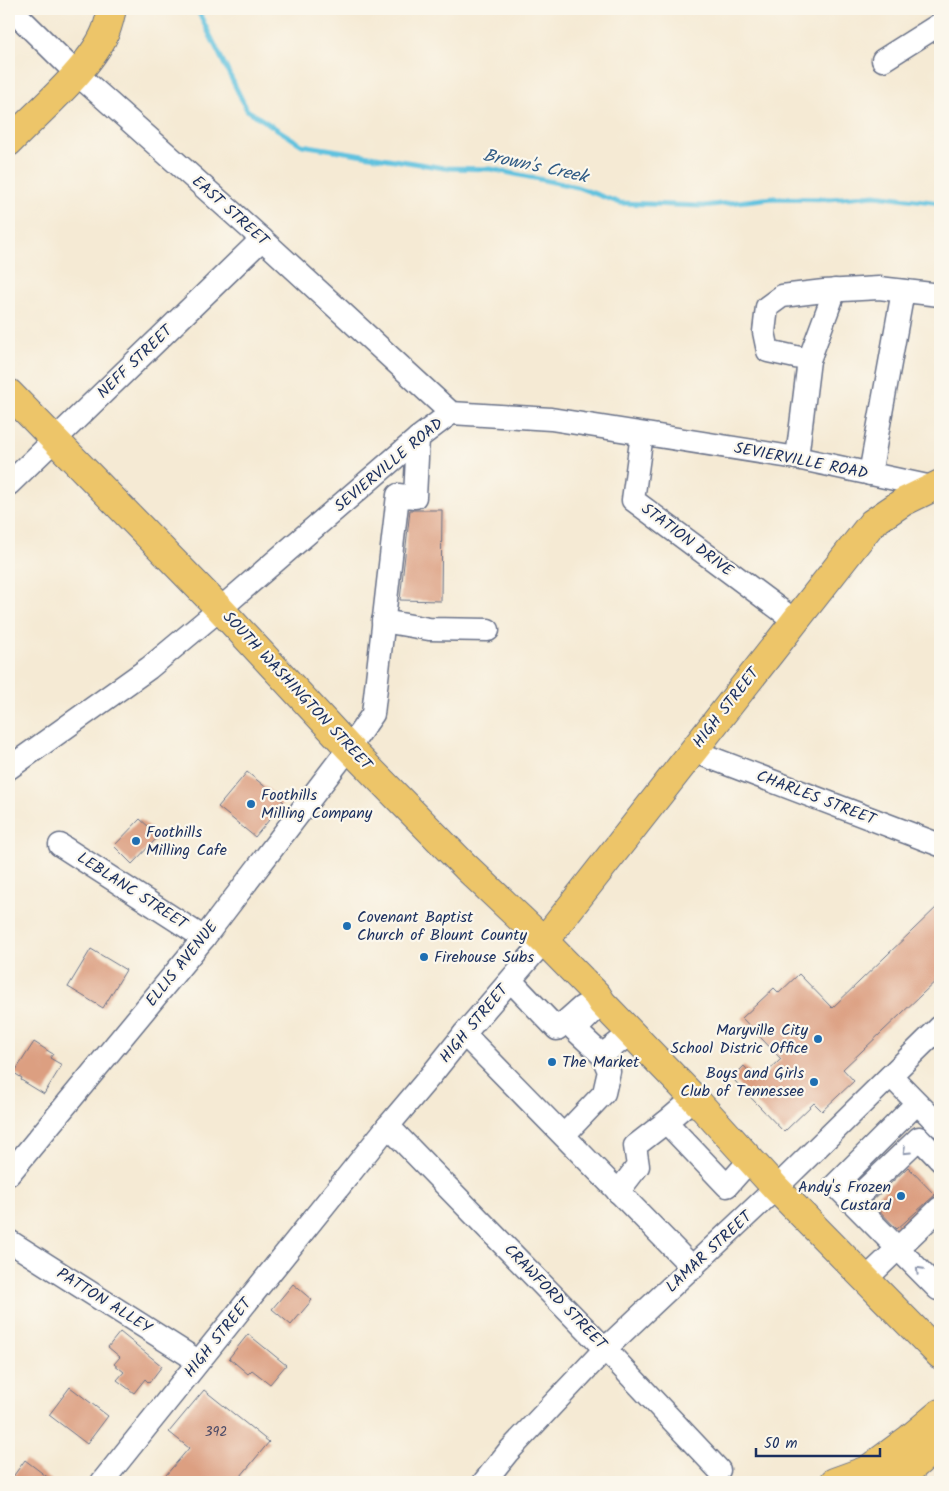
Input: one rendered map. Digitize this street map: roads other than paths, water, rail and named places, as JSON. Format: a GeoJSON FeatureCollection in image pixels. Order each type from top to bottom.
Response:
{"type":"FeatureCollection","features":[{"type":"Feature","properties":{"kind":"main road"},"geometry":{"type":"LineString","coordinates":[[9,142],[77,74],[104,35],[112,9]]}},
{"type":"Feature","properties":{"kind":"main road","name":"SOUTH WASHINGTON STREET"},"geometry":{"type":"LineString","coordinates":[[9,393],[220,610],[349,748],[466,867],[544,941],[694,1098],[776,1188],[940,1355]]}},
{"type":"Feature","properties":{"kind":"main road","name":"HIGH STREET"},"geometry":{"type":"LineString","coordinates":[[544,941],[872,523],[903,502],[936,486]]}},
{"type":"Feature","properties":{"kind":"main road"},"geometry":{"type":"LineString","coordinates":[[834,1482],[866,1470],[909,1440],[940,1413]]}},
{"type":"Feature","properties":{"kind":"main road"},"geometry":{"type":"LineString","coordinates":[[888,1482],[907,1472],[940,1442]]}},
{"type":"Feature","properties":{"kind":"street","name":"EAST STREET"},"geometry":{"type":"LineString","coordinates":[[11,9],[77,74],[262,239],[450,413]]}},
{"type":"Feature","properties":{"kind":"street"},"geometry":{"type":"LineString","coordinates":[[883,60],[940,24]]}},
{"type":"Feature","properties":{"kind":"street","name":"NEFF STREET"},"geometry":{"type":"LineString","coordinates":[[9,484],[262,239]]}},
{"type":"Feature","properties":{"kind":"street"},"geometry":{"type":"LineString","coordinates":[[809,360],[768,350],[764,332],[767,307],[782,296],[835,290],[879,288],[940,294]]}},
{"type":"Feature","properties":{"kind":"street"},"geometry":{"type":"LineString","coordinates":[[797,458],[809,360],[835,290]]}},
{"type":"Feature","properties":{"kind":"street"},"geometry":{"type":"LineString","coordinates":[[870,474],[903,290]]}},
{"type":"Feature","properties":{"kind":"street","name":"SEVIERVILLE ROAD"},"geometry":{"type":"LineString","coordinates":[[9,768],[149,668],[220,610],[418,438],[450,413],[551,418],[797,458],[936,486]]}},
{"type":"Feature","properties":{"kind":"street","name":"STATION DRIVE"},"geometry":{"type":"LineString","coordinates":[[642,434],[633,500],[794,620]]}},
{"type":"Feature","properties":{"kind":"street","name":"ELLIS AVENUE"},"geometry":{"type":"LineString","coordinates":[[9,1174],[204,938],[373,714],[398,495],[415,497],[418,438]]}},
{"type":"Feature","properties":{"kind":"street"},"geometry":{"type":"LineString","coordinates":[[383,621],[429,629],[488,630]]}},
{"type":"Feature","properties":{"kind":"street","name":"CHARLES STREET"},"geometry":{"type":"LineString","coordinates":[[693,751],[940,845]]}},
{"type":"Feature","properties":{"kind":"street","name":"LEBLANC STREET"},"geometry":{"type":"LineString","coordinates":[[60,845],[204,938]]}},
{"type":"Feature","properties":{"kind":"street","name":"HIGH STREET"},"geometry":{"type":"LineString","coordinates":[[102,1482],[388,1126],[544,941]]}},
{"type":"Feature","properties":{"kind":"street"},"geometry":{"type":"LineString","coordinates":[[511,981],[557,1029],[599,998]]}},
{"type":"Feature","properties":{"kind":"street"},"geometry":{"type":"LineString","coordinates":[[564,1135],[604,1093],[609,1071],[602,1055],[575,1030],[599,998]]}},
{"type":"Feature","properties":{"kind":"street","name":"LAMAR STREET"},"geometry":{"type":"LineString","coordinates":[[484,1482],[508,1452],[605,1349],[693,1268],[940,1027]]}},
{"type":"Feature","properties":{"kind":"street"},"geometry":{"type":"LineString","coordinates":[[602,1055],[632,1032]]}},
{"type":"Feature","properties":{"kind":"street"},"geometry":{"type":"LineString","coordinates":[[464,1034],[693,1268]]}},
{"type":"Feature","properties":{"kind":"street"},"geometry":{"type":"LineString","coordinates":[[891,1076],[940,1126]]}},
{"type":"Feature","properties":{"kind":"street"},"geometry":{"type":"LineString","coordinates":[[618,1192],[638,1166],[635,1146],[694,1098]]}},
{"type":"Feature","properties":{"kind":"street"},"geometry":{"type":"LineString","coordinates":[[917,1103],[835,1185],[939,1289]]}},
{"type":"Feature","properties":{"kind":"street"},"geometry":{"type":"LineString","coordinates":[[666,1122],[726,1186],[750,1160]]}},
{"type":"Feature","properties":{"kind":"street","name":"CRAWFORD STREET"},"geometry":{"type":"LineString","coordinates":[[388,1126],[605,1349],[719,1470]]}},
{"type":"Feature","properties":{"kind":"street"},"geometry":{"type":"LineString","coordinates":[[852,1202],[919,1138],[940,1160]]}},
{"type":"Feature","properties":{"kind":"street"},"geometry":{"type":"LineString","coordinates":[[866,1279],[940,1208]]}},
{"type":"Feature","properties":{"kind":"street","name":"PATTON ALLEY"},"geometry":{"type":"LineString","coordinates":[[9,1241],[198,1361]]}},
{"type":"Feature","properties":{"kind":"waterway","name":"Brown's Creek"},"geometry":{"type":"LineString","coordinates":[[197,9],[247,110],[302,145],[444,168],[491,169],[577,187],[620,203],[703,206],[772,198],[830,199],[875,195],[940,203]]}},
{"type":"Feature","properties":{"kind":"place","name":"Foothills Milling Company"},"geometry":{"type":"Point","coordinates":[251,804]}},
{"type":"Feature","properties":{"kind":"place","name":"Foothills Milling Cafe"},"geometry":{"type":"Point","coordinates":[136,841]}},
{"type":"Feature","properties":{"kind":"place","name":"Covenant Baptist Church of Blount County"},"geometry":{"type":"Point","coordinates":[347,926]}},
{"type":"Feature","properties":{"kind":"place","name":"Firehouse Subs"},"geometry":{"type":"Point","coordinates":[424,957]}},
{"type":"Feature","properties":{"kind":"place","name":"Maryville City School Distric Office"},"geometry":{"type":"Point","coordinates":[818,1039]}},
{"type":"Feature","properties":{"kind":"place","name":"The Market"},"geometry":{"type":"Point","coordinates":[552,1062]}},
{"type":"Feature","properties":{"kind":"place","name":"Boys and Girls Club of Tennessee"},"geometry":{"type":"Point","coordinates":[814,1082]}},
{"type":"Feature","properties":{"kind":"place","name":"Andy's Frozen Custard"},"geometry":{"type":"Point","coordinates":[901,1196]}}]}
